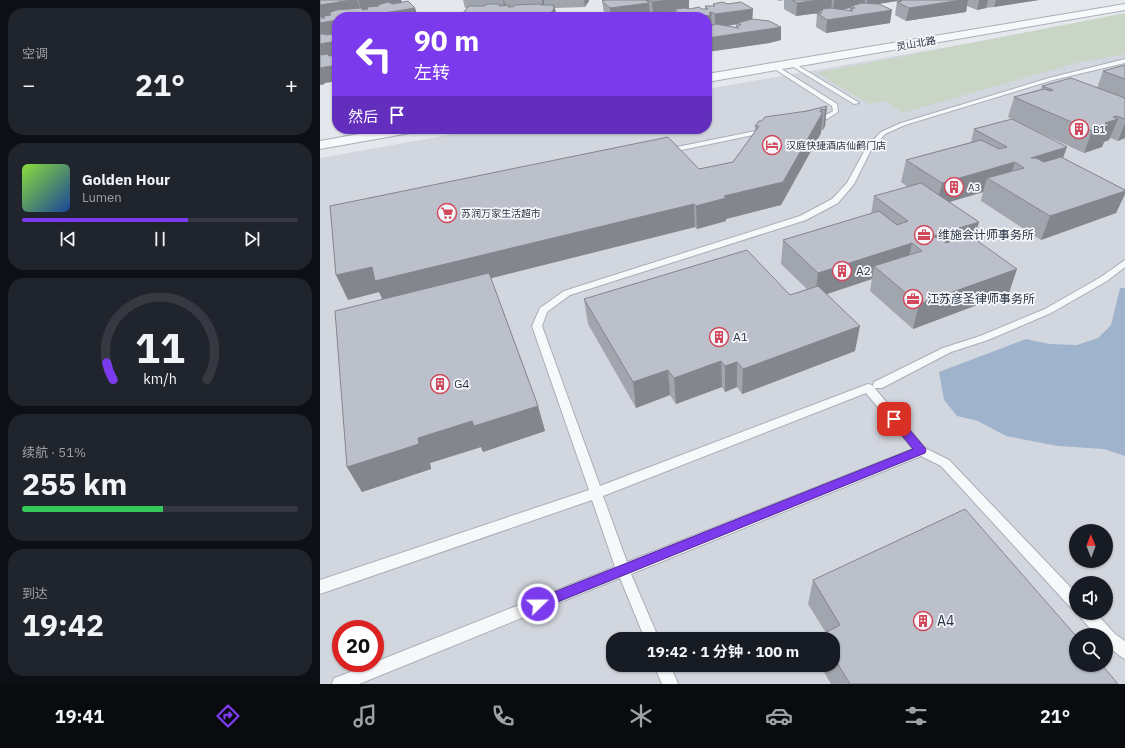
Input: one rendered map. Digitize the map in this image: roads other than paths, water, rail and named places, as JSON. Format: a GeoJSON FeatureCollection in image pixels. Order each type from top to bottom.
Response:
{"type":"FeatureCollection","features":[{"type":"Feature","properties":{"kind":"street","name":"灵山北路"},"geometry":{"type":"LineString","coordinates":[[712,67],[1124,0]]}},
{"type":"Feature","properties":{"kind":"street","name":"灵山北路"},"geometry":{"type":"LineString","coordinates":[[712,77],[1125,7]]}},
{"type":"Feature","properties":{"kind":"street"},"geometry":{"type":"LineString","coordinates":[[320,131],[332,130]]}},
{"type":"Feature","properties":{"kind":"street"},"geometry":{"type":"LineString","coordinates":[[320,145],[382,134]]}},
{"type":"Feature","properties":{"kind":"lane"},"geometry":{"type":"LineString","coordinates":[[649,632],[624,570],[537,326],[543,310],[567,293],[803,218],[835,201],[850,184],[868,149],[883,133],[903,124],[1051,79],[1125,62]]}},
{"type":"Feature","properties":{"kind":"lane"},"geometry":{"type":"LineString","coordinates":[[792,64],[856,103]]}},
{"type":"Feature","properties":{"kind":"lane"},"geometry":{"type":"LineString","coordinates":[[775,67],[835,105],[836,111],[830,116],[802,123]]}},
{"type":"Feature","properties":{"kind":"lane"},"geometry":{"type":"LineString","coordinates":[[662,152],[771,130]]}},
{"type":"Feature","properties":{"kind":"lane"},"geometry":{"type":"LineString","coordinates":[[878,384],[947,350],[984,338],[1048,311],[1104,279],[1125,263]]}},
{"type":"Feature","properties":{"kind":"lane"},"geometry":{"type":"LineString","coordinates":[[320,587],[596,493],[868,388],[921,450],[945,463],[1069,596]]}},
{"type":"Feature","properties":{"kind":"lane"},"geometry":{"type":"LineString","coordinates":[[340,684],[921,450]]}},
{"type":"Feature","properties":{"kind":"lane"},"geometry":{"type":"LineString","coordinates":[[1092,620],[1110,639],[1125,651]]}},
{"type":"Feature","properties":{"kind":"lane"},"geometry":{"type":"LineString","coordinates":[[665,672],[670,684]]}},
{"type":"Feature","properties":{"kind":"water"},"geometry":{"type":"Polygon","coordinates":[[[1120,288],[1125,288],[1125,456],[1104,449],[1058,446],[1006,436],[978,421],[957,416],[944,400],[939,372],[1026,339],[1049,344],[1077,345],[1098,338],[1111,325],[1120,288]]]}},
{"type":"Feature","properties":{"kind":"place","name":"B1"},"geometry":{"type":"Point","coordinates":[1079,129]}},
{"type":"Feature","properties":{"kind":"place","name":"汉庭快捷酒店仙鹤门店"},"geometry":{"type":"Point","coordinates":[772,145]}},
{"type":"Feature","properties":{"kind":"place","name":"A3"},"geometry":{"type":"Point","coordinates":[954,187]}},
{"type":"Feature","properties":{"kind":"place","name":"苏润万家生活超市"},"geometry":{"type":"Point","coordinates":[447,213]}},
{"type":"Feature","properties":{"kind":"place","name":"维施会计师事务所"},"geometry":{"type":"Point","coordinates":[924,235]}},
{"type":"Feature","properties":{"kind":"place","name":"A2"},"geometry":{"type":"Point","coordinates":[842,271]}},
{"type":"Feature","properties":{"kind":"place","name":"江苏彦圣律师事务所"},"geometry":{"type":"Point","coordinates":[913,299]}},
{"type":"Feature","properties":{"kind":"place","name":"A1"},"geometry":{"type":"Point","coordinates":[719,337]}},
{"type":"Feature","properties":{"kind":"place","name":"G4"},"geometry":{"type":"Point","coordinates":[440,384]}},
{"type":"Feature","properties":{"kind":"place","name":"A4"},"geometry":{"type":"Point","coordinates":[923,621]}}]}
